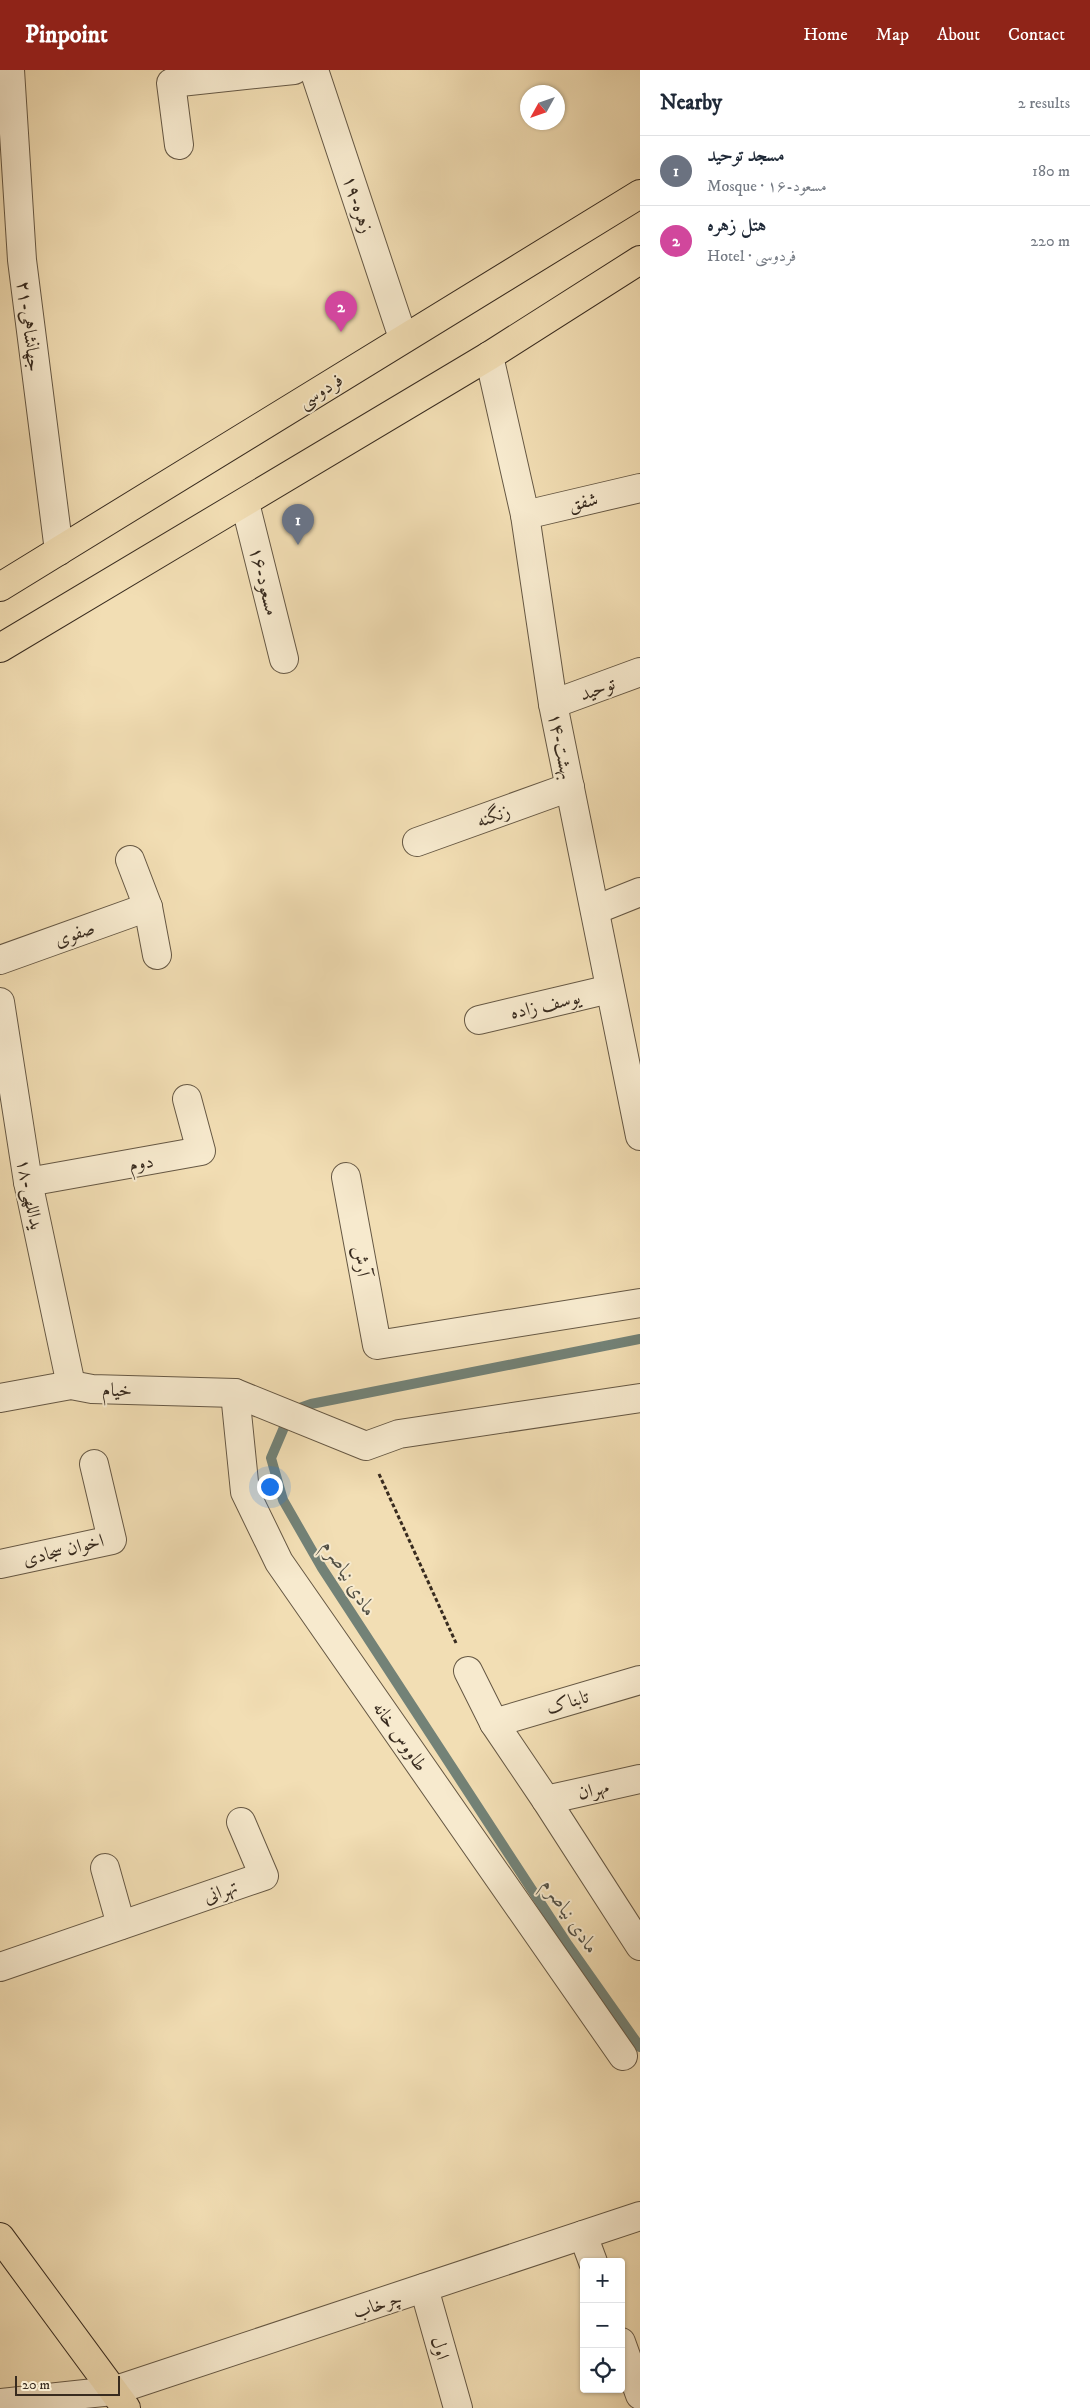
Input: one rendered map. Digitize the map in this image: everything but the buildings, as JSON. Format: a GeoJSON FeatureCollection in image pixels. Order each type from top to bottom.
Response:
{"type":"FeatureCollection","features":[{"type":"Feature","properties":{"kind":"main road","name":"فردوسی"},"geometry":{"type":"LineString","coordinates":[[0,587],[640,194]]}},
{"type":"Feature","properties":{"kind":"main road"},"geometry":{"type":"LineString","coordinates":[[0,648],[489,356],[640,260]]}},
{"type":"Feature","properties":{"kind":"main road"},"geometry":{"type":"LineString","coordinates":[[0,2237],[120,2400]]}},
{"type":"Feature","properties":{"kind":"street","name":"۲۱-جهانشاهی"},"geometry":{"type":"LineString","coordinates":[[10,70],[22,260],[59,551]]}},
{"type":"Feature","properties":{"kind":"street"},"geometry":{"type":"LineString","coordinates":[[178,145],[170,84],[294,70]]}},
{"type":"Feature","properties":{"kind":"street","name":"۱۹-زهره"},"geometry":{"type":"LineString","coordinates":[[314,70],[403,338]]}},
{"type":"Feature","properties":{"kind":"street","name":"۱۴-بهشت"},"geometry":{"type":"LineString","coordinates":[[489,356],[526,514],[553,704],[610,989],[634,1078],[640,1136]]}},
{"type":"Feature","properties":{"kind":"street","name":"شفق"},"geometry":{"type":"LineString","coordinates":[[526,514],[640,488]]}},
{"type":"Feature","properties":{"kind":"street","name":"۱۶-مسعود"},"geometry":{"type":"LineString","coordinates":[[245,503],[284,659]]}},
{"type":"Feature","properties":{"kind":"street","name":"توحید"},"geometry":{"type":"LineString","coordinates":[[553,704],[640,672]]}},
{"type":"Feature","properties":{"kind":"street","name":"زنگنه"},"geometry":{"type":"LineString","coordinates":[[417,842],[570,787]]}},
{"type":"Feature","properties":{"kind":"street"},"geometry":{"type":"LineString","coordinates":[[130,860],[148,907],[157,955]]}},
{"type":"Feature","properties":{"kind":"street"},"geometry":{"type":"LineString","coordinates":[[595,910],[640,892]]}},
{"type":"Feature","properties":{"kind":"street","name":"صفوی"},"geometry":{"type":"LineString","coordinates":[[0,960],[148,907]]}},
{"type":"Feature","properties":{"kind":"street","name":"یوسف زاده"},"geometry":{"type":"LineString","coordinates":[[479,1020],[610,989]]}},
{"type":"Feature","properties":{"kind":"street","name":"۱۸-یداللهی"},"geometry":{"type":"LineString","coordinates":[[0,1002],[28,1182],[70,1385]]}},
{"type":"Feature","properties":{"kind":"street","name":"دوم"},"geometry":{"type":"LineString","coordinates":[[28,1182],[201,1151],[187,1099]]}},
{"type":"Feature","properties":{"kind":"street","name":"آرش"},"geometry":{"type":"LineString","coordinates":[[346,1177],[377,1345],[640,1303]]}},
{"type":"Feature","properties":{"kind":"street","name":"خیام"},"geometry":{"type":"LineString","coordinates":[[0,1398],[70,1385],[92,1389],[235,1393]]}},
{"type":"Feature","properties":{"kind":"street"},"geometry":{"type":"LineString","coordinates":[[235,1393],[366,1446],[399,1434],[640,1398]]}},
{"type":"Feature","properties":{"kind":"street","name":"طاووس خانه"},"geometry":{"type":"LineString","coordinates":[[235,1393],[245,1492],[279,1562],[623,2056]]}},
{"type":"Feature","properties":{"kind":"street","name":"اخوان سجادی"},"geometry":{"type":"LineString","coordinates":[[0,1564],[112,1540],[94,1464]]}},
{"type":"Feature","properties":{"kind":"street"},"geometry":{"type":"LineString","coordinates":[[468,1670],[494,1723],[640,1946]]}},
{"type":"Feature","properties":{"kind":"street","name":"تابناک"},"geometry":{"type":"LineString","coordinates":[[494,1723],[640,1680]]}},
{"type":"Feature","properties":{"kind":"street","name":"مهران"},"geometry":{"type":"LineString","coordinates":[[546,1800],[640,1778]]}},
{"type":"Feature","properties":{"kind":"street","name":"تهرانی"},"geometry":{"type":"LineString","coordinates":[[0,1967],[264,1876],[241,1822]]}},
{"type":"Feature","properties":{"kind":"street"},"geometry":{"type":"LineString","coordinates":[[105,1868],[121,1925]]}},
{"type":"Feature","properties":{"kind":"street","name":"چرخاب"},"geometry":{"type":"LineString","coordinates":[[0,2403],[120,2400],[424,2288],[640,2216]]}},
{"type":"Feature","properties":{"kind":"street"},"geometry":{"type":"LineString","coordinates":[[583,2235],[592,2258]]}},
{"type":"Feature","properties":{"kind":"street","name":"اول"},"geometry":{"type":"LineString","coordinates":[[424,2288],[458,2408]]}},
{"type":"Feature","properties":{"kind":"street"},"geometry":{"type":"LineString","coordinates":[[623,2348],[640,2395]]}},
{"type":"Feature","properties":{"kind":"path"},"geometry":{"type":"LineString","coordinates":[[366,1446],[468,1670]]}},
{"type":"Feature","properties":{"kind":"waterway","name":"مادی نیاصرم"},"geometry":{"type":"LineString","coordinates":[[640,1339],[311,1404],[291,1411],[271,1458],[283,1500],[322,1568],[568,1945],[640,2047]]}},
{"type":"Feature","properties":{"kind":"place","name":"هتل زهره"},"geometry":{"type":"Point","coordinates":[341,332]}},
{"type":"Feature","properties":{"kind":"place","name":"مسجد توحید"},"geometry":{"type":"Point","coordinates":[298,545]}}]}
